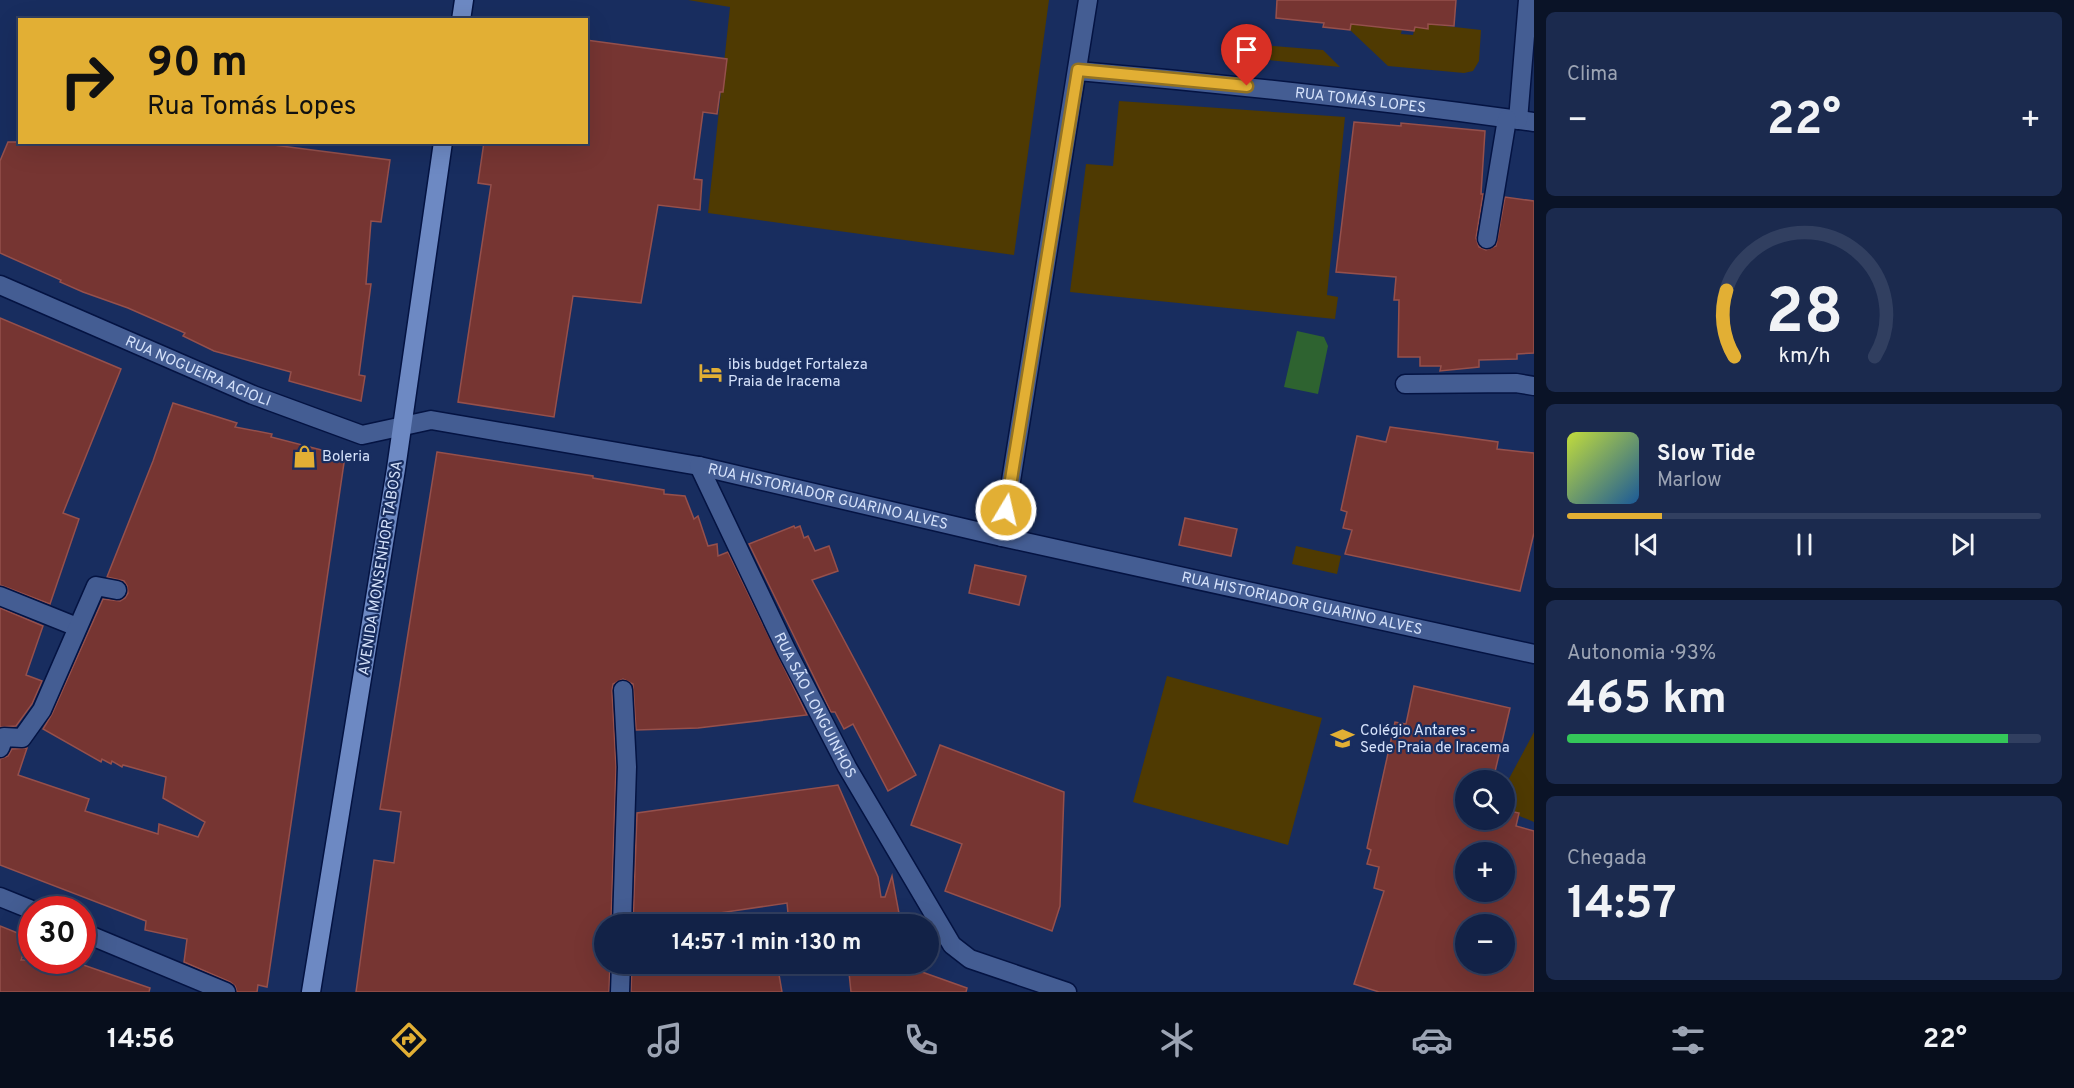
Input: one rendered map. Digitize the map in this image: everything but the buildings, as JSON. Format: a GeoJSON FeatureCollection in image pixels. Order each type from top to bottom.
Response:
{"type":"FeatureCollection","features":[{"type":"Feature","properties":{"kind":"main road"},"geometry":{"type":"LineString","coordinates":[[461,18],[464,0]]}},
{"type":"Feature","properties":{"kind":"main road","name":"AVENIDA MONSENHOR TABOSA"},"geometry":{"type":"LineString","coordinates":[[312,992],[402,426],[443,144]]}},
{"type":"Feature","properties":{"kind":"street"},"geometry":{"type":"LineString","coordinates":[[1002,537],[1088,0]]}},
{"type":"Feature","properties":{"kind":"street"},"geometry":{"type":"LineString","coordinates":[[1487,239],[1520,120],[1528,0]]}},
{"type":"Feature","properties":{"kind":"street","name":"RUA TOMÁS LOPES"},"geometry":{"type":"LineString","coordinates":[[1078,70],[1203,81],[1520,120]]}},
{"type":"Feature","properties":{"kind":"street","name":"RUA NOGUEIRA ACIOLI"},"geometry":{"type":"LineString","coordinates":[[0,285],[253,395],[362,435],[402,426]]}},
{"type":"Feature","properties":{"kind":"street"},"geometry":{"type":"LineString","coordinates":[[1406,384],[1516,383],[1534,386]]}},
{"type":"Feature","properties":{"kind":"street","name":"RUA HISTORIADOR GUARINO ALVES"},"geometry":{"type":"LineString","coordinates":[[402,426],[430,420],[699,466],[1002,537],[1534,654]]}},
{"type":"Feature","properties":{"kind":"street","name":"RUA SÃO LONGUINHOS"},"geometry":{"type":"LineString","coordinates":[[699,466],[787,651],[842,756],[951,945],[970,959],[1067,992]]}},
{"type":"Feature","properties":{"kind":"street"},"geometry":{"type":"LineString","coordinates":[[0,748],[4,737],[22,738],[42,710],[96,586],[117,590]]}},
{"type":"Feature","properties":{"kind":"street"},"geometry":{"type":"LineString","coordinates":[[0,596],[77,627]]}},
{"type":"Feature","properties":{"kind":"street"},"geometry":{"type":"LineString","coordinates":[[622,914],[627,767],[623,690]]}},
{"type":"Feature","properties":{"kind":"street"},"geometry":{"type":"LineString","coordinates":[[0,897],[18,904]]}},
{"type":"Feature","properties":{"kind":"street"},"geometry":{"type":"LineString","coordinates":[[96,938],[226,992]]}},
{"type":"Feature","properties":{"kind":"street"},"geometry":{"type":"LineString","coordinates":[[620,992],[621,974]]}},
{"type":"Feature","properties":{"kind":"shaded area"},"geometry":{"type":"Polygon","coordinates":[[[688,0],[1049,0],[1014,255],[708,213],[730,7],[688,0]]]}},
{"type":"Feature","properties":{"kind":"shaded area"},"geometry":{"type":"Polygon","coordinates":[[[1351,24],[1402,29],[1401,34],[1413,35],[1415,27],[1428,28],[1428,24],[1481,30],[1479,61],[1473,71],[1464,73],[1388,66],[1350,30],[1351,24]]]}},
{"type":"Feature","properties":{"kind":"shaded area"},"geometry":{"type":"Polygon","coordinates":[[[1262,45],[1323,50],[1340,67],[1248,58],[1262,45]]]}},
{"type":"Feature","properties":{"kind":"shaded area"},"geometry":{"type":"Polygon","coordinates":[[[1119,101],[1345,117],[1327,295],[1338,297],[1335,319],[1070,292],[1086,164],[1113,166],[1119,101]]]}},
{"type":"Feature","properties":{"kind":"shaded area"},"geometry":{"type":"Polygon","coordinates":[[[1297,331],[1324,337],[1328,346],[1318,394],[1284,387],[1297,331]]]}},
{"type":"Feature","properties":{"kind":"shaded area"},"geometry":{"type":"Polygon","coordinates":[[[1296,546],[1341,556],[1337,574],[1292,564],[1296,546]]]}},
{"type":"Feature","properties":{"kind":"shaded area"},"geometry":{"type":"Polygon","coordinates":[[[1167,676],[1322,718],[1288,845],[1133,802],[1167,676]]]}},
{"type":"Feature","properties":{"kind":"shaded area"},"geometry":{"type":"Polygon","coordinates":[[[1534,732],[1534,822],[1515,814],[1514,770],[1534,732]]]}},
{"type":"Feature","properties":{"kind":"place","name":"ibis budget Fortaleza Praia de Iracema"},"geometry":{"type":"Point","coordinates":[710,373]}},
{"type":"Feature","properties":{"kind":"place","name":"Boleria"},"geometry":{"type":"Point","coordinates":[304,456]}},
{"type":"Feature","properties":{"kind":"place","name":"Colégio Antares - Sede Praia de Iracema"},"geometry":{"type":"Point","coordinates":[1342,739]}},
{"type":"Feature","properties":{"kind":"route"},"geometry":{"type":"LineString","coordinates":[[1006,510],[1078,70],[1247,86]]}}]}
